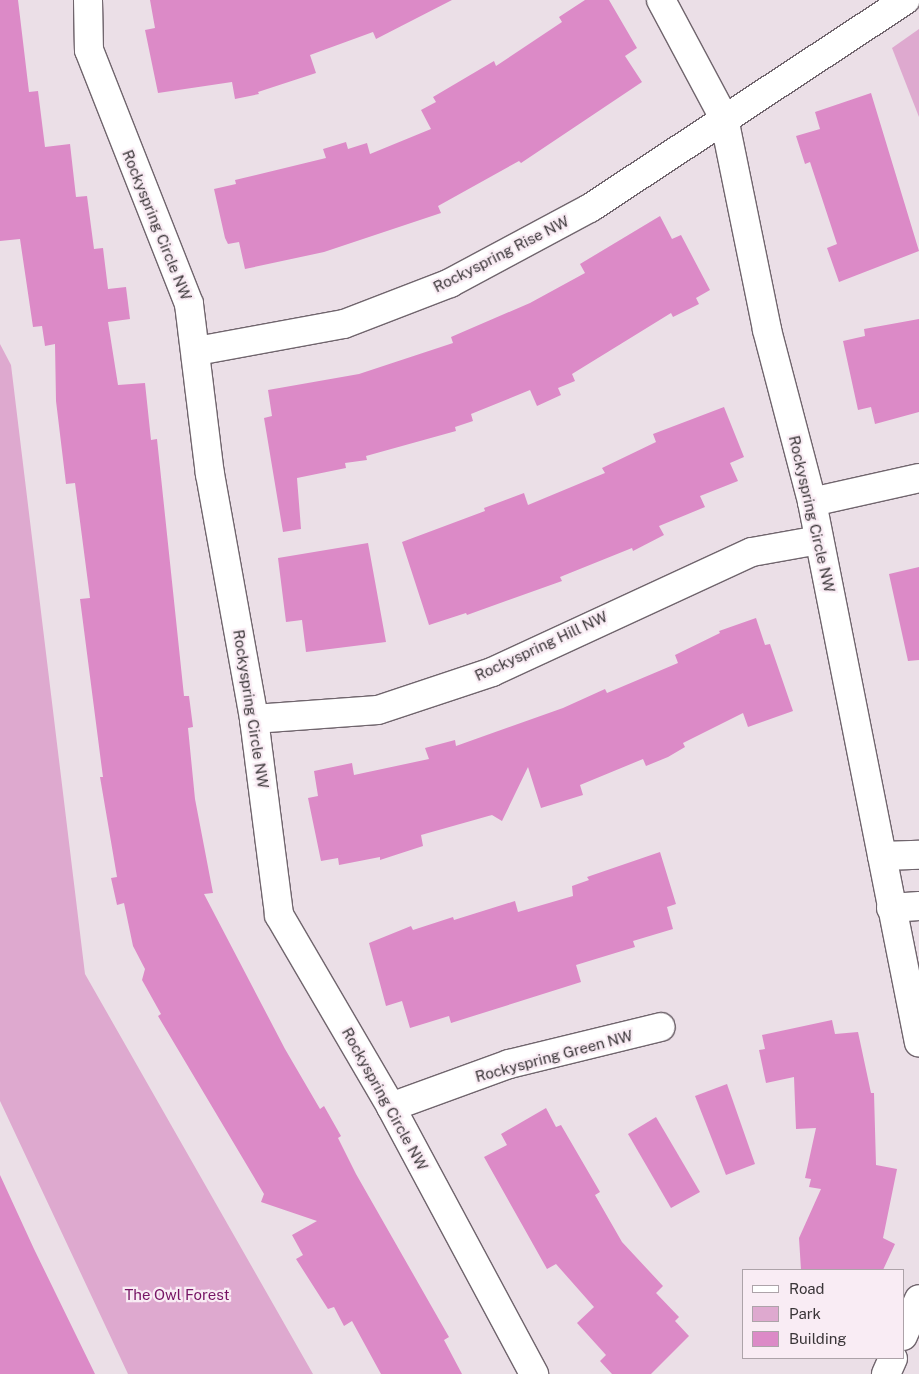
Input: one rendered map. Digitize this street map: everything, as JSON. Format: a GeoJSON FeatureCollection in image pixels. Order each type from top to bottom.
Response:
{"type":"FeatureCollection","features":[{"type":"Feature","properties":{"kind":"street","name":"Rockyspring Circle NW"},"geometry":{"type":"LineString","coordinates":[[88,0],[89,50],[189,304],[197,351],[210,474],[254,719],[279,915],[391,1107],[534,1374]]}},
{"type":"Feature","properties":{"kind":"street","name":"Rockyspring Circle NW"},"geometry":{"type":"LineString","coordinates":[[661,0],[724,118],[767,330],[812,502],[919,1043]]}},
{"type":"Feature","properties":{"kind":"street","name":"Rockyspring Rise NW"},"geometry":{"type":"LineString","coordinates":[[197,351],[344,324],[450,283],[590,208],[724,118],[906,0]]}},
{"type":"Feature","properties":{"kind":"street"},"geometry":{"type":"LineString","coordinates":[[812,502],[919,478]]}},
{"type":"Feature","properties":{"kind":"street","name":"Rockyspring Hill NW"},"geometry":{"type":"LineString","coordinates":[[254,719],[378,710],[492,672],[752,552],[819,540]]}},
{"type":"Feature","properties":{"kind":"street"},"geometry":{"type":"LineString","coordinates":[[882,856],[919,854]]}},
{"type":"Feature","properties":{"kind":"street"},"geometry":{"type":"LineString","coordinates":[[891,908],[919,906]]}},
{"type":"Feature","properties":{"kind":"street","name":"Rockyspring Green NW"},"geometry":{"type":"LineString","coordinates":[[391,1107],[509,1064],[661,1027]]}},
{"type":"Feature","properties":{"kind":"street"},"geometry":{"type":"LineString","coordinates":[[904,1334],[919,1299]]}},
{"type":"Feature","properties":{"kind":"street"},"geometry":{"type":"LineString","coordinates":[[886,1374],[893,1359]]}},
{"type":"Feature","properties":{"kind":"green space"},"geometry":{"type":"Polygon","coordinates":[[[919,29],[919,117],[892,48],[919,29]]]}},
{"type":"Feature","properties":{"kind":"green space","name":"The Owl Forest"},"geometry":{"type":"Polygon","coordinates":[[[0,344],[11,365],[85,974],[313,1374],[128,1374],[0,1101],[0,344]]]}},
{"type":"Feature","properties":{"kind":"building"},"geometry":{"type":"Polygon","coordinates":[[[0,0],[18,0],[29,92],[38,91],[45,147],[70,144],[76,197],[87,196],[94,249],[103,248],[108,289],[126,287],[130,319],[108,322],[118,385],[145,383],[151,440],[157,439],[184,696],[189,696],[193,727],[188,728],[195,799],[213,893],[204,894],[285,1049],[320,1109],[324,1106],[341,1136],[338,1138],[356,1174],[449,1337],[444,1340],[462,1374],[381,1374],[352,1321],[344,1326],[334,1307],[328,1309],[296,1259],[303,1255],[292,1235],[317,1221],[261,1202],[264,1194],[158,1016],[161,1014],[142,980],[145,969],[133,946],[124,903],[117,905],[111,878],[117,877],[100,777],[103,777],[80,599],[90,598],[75,483],[66,484],[56,401],[55,344],[45,346],[42,326],[33,327],[20,239],[0,241],[0,0]]]}},
{"type":"Feature","properties":{"kind":"building"},"geometry":{"type":"Polygon","coordinates":[[[150,0],[452,0],[376,39],[373,32],[310,55],[316,73],[258,92],[259,94],[235,99],[232,82],[158,93],[145,30],[155,28],[150,0]]]}},
{"type":"Feature","properties":{"kind":"building"},"geometry":{"type":"Polygon","coordinates":[[[585,0],[609,0],[637,48],[625,56],[642,82],[521,163],[519,161],[438,206],[441,213],[324,252],[245,269],[239,242],[228,244],[225,238],[214,189],[236,184],[235,180],[326,158],[323,149],[346,142],[348,149],[367,143],[370,154],[431,129],[421,110],[436,102],[433,97],[494,61],[496,66],[562,22],[559,17],[585,0]]]}},
{"type":"Feature","properties":{"kind":"building"},"geometry":{"type":"Polygon","coordinates":[[[871,93],[919,251],[839,282],[827,248],[837,244],[810,162],[805,164],[796,136],[820,129],[815,112],[871,93]]]}},
{"type":"Feature","properties":{"kind":"building"},"geometry":{"type":"Polygon","coordinates":[[[660,216],[672,239],[681,235],[710,290],[696,298],[699,304],[673,317],[671,313],[572,374],[575,381],[558,388],[561,395],[537,406],[530,390],[471,414],[473,421],[455,427],[456,431],[366,456],[367,460],[345,463],[346,468],[297,478],[301,529],[283,532],[264,418],[272,416],[268,390],[359,374],[453,343],[451,337],[530,303],[585,273],[580,264],[660,216]]]}},
{"type":"Feature","properties":{"kind":"building"},"geometry":{"type":"Polygon","coordinates":[[[919,319],[919,412],[875,424],[871,407],[858,410],[843,341],[865,336],[864,329],[919,319]]]}},
{"type":"Feature","properties":{"kind":"building"},"geometry":{"type":"Polygon","coordinates":[[[724,407],[744,457],[730,463],[738,481],[700,496],[705,507],[659,526],[664,535],[633,551],[632,548],[560,577],[562,581],[467,615],[466,613],[429,625],[402,542],[485,511],[484,508],[524,493],[528,505],[605,473],[602,468],[656,442],[653,434],[724,407]]]}},
{"type":"Feature","properties":{"kind":"building"},"geometry":{"type":"Polygon","coordinates":[[[368,543],[386,642],[306,652],[302,620],[286,622],[278,558],[368,543]]]}},
{"type":"Feature","properties":{"kind":"building"},"geometry":{"type":"Polygon","coordinates":[[[919,567],[919,660],[908,661],[889,574],[919,567]]]}},
{"type":"Feature","properties":{"kind":"building"},"geometry":{"type":"Polygon","coordinates":[[[756,618],[765,645],[770,644],[793,711],[748,727],[743,713],[683,743],[685,747],[668,757],[646,766],[643,759],[580,785],[583,795],[541,808],[528,767],[502,821],[492,815],[421,835],[423,846],[380,860],[380,857],[339,865],[338,858],[321,861],[308,798],[318,796],[314,771],[352,763],[354,775],[429,759],[425,748],[455,740],[456,746],[563,708],[605,689],[607,693],[678,663],[675,655],[720,633],[719,631],[756,618]]]}},
{"type":"Feature","properties":{"kind":"building"},"geometry":{"type":"Polygon","coordinates":[[[660,852],[676,904],[667,907],[673,929],[633,941],[635,947],[576,965],[581,982],[451,1023],[449,1016],[410,1028],[402,1001],[386,1006],[369,943],[411,926],[413,930],[453,917],[454,920],[515,901],[518,912],[573,896],[572,886],[589,880],[587,877],[660,852]]]}},
{"type":"Feature","properties":{"kind":"building"},"geometry":{"type":"Polygon","coordinates":[[[832,1020],[835,1034],[858,1032],[871,1093],[874,1093],[876,1165],[897,1169],[883,1238],[895,1244],[883,1269],[801,1269],[799,1238],[821,1189],[809,1187],[811,1179],[805,1178],[816,1128],[796,1129],[794,1077],[766,1083],[759,1050],[765,1049],[762,1035],[832,1020]]]}},
{"type":"Feature","properties":{"kind":"building"},"geometry":{"type":"Polygon","coordinates":[[[727,1084],[755,1164],[726,1175],[695,1096],[727,1084]]]}},
{"type":"Feature","properties":{"kind":"building"},"geometry":{"type":"Polygon","coordinates":[[[546,1108],[556,1127],[561,1125],[600,1192],[595,1195],[622,1242],[663,1286],[656,1293],[679,1317],[675,1321],[689,1336],[651,1374],[612,1374],[600,1361],[606,1355],[577,1323],[594,1307],[556,1264],[547,1269],[484,1157],[507,1145],[501,1134],[546,1108]]]}},
{"type":"Feature","properties":{"kind":"building"},"geometry":{"type":"Polygon","coordinates":[[[656,1117],[700,1192],[671,1208],[628,1134],[656,1117]]]}},
{"type":"Feature","properties":{"kind":"building"},"geometry":{"type":"Polygon","coordinates":[[[0,1175],[34,1249],[95,1374],[0,1374],[0,1175]]]}}]}
